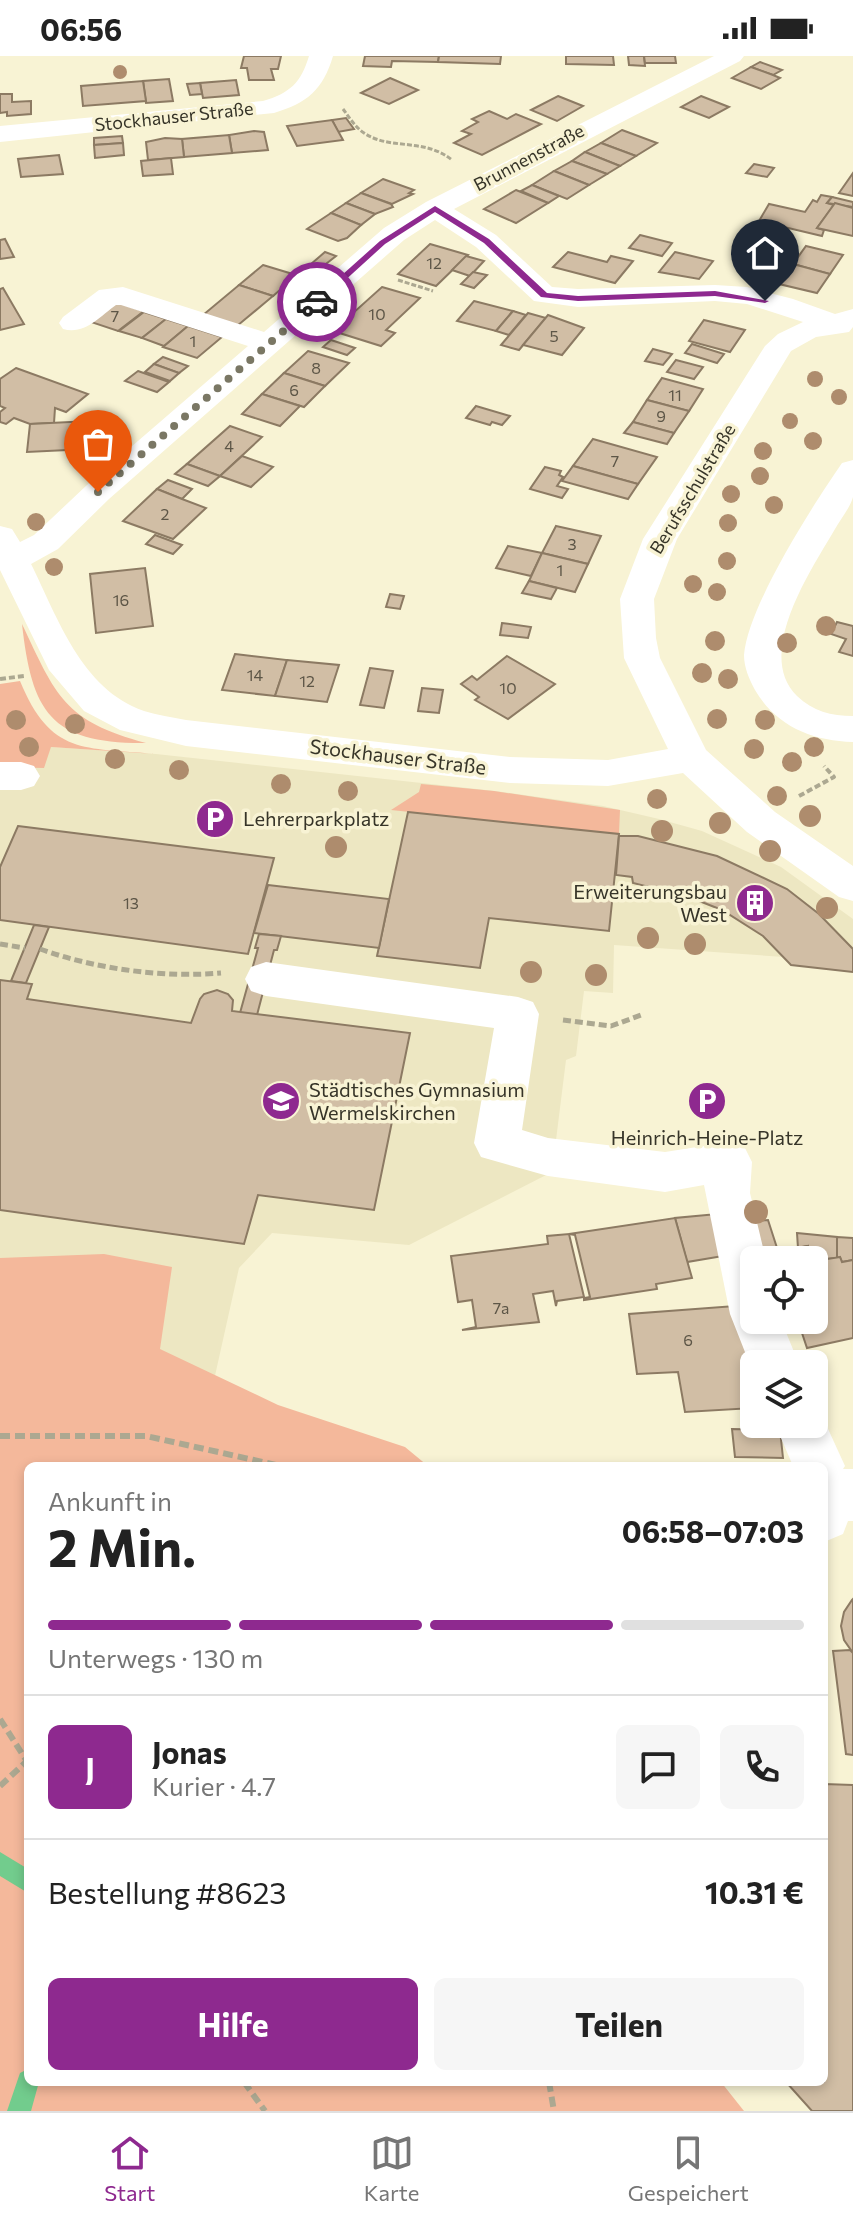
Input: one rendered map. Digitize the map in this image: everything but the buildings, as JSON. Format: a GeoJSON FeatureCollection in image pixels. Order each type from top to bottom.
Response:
{"type":"FeatureCollection","features":[{"type":"Feature","properties":{"kind":"street","name":"Stockhauser Straße"},"geometry":{"type":"LineString","coordinates":[[0,134],[265,108],[288,100],[308,88],[314,81],[321,56]]}},
{"type":"Feature","properties":{"kind":"street","name":"Brunnenstraße"},"geometry":{"type":"LineString","coordinates":[[6,548],[46,542],[98,492],[383,243],[435,208],[479,184],[580,130],[647,101],[732,56]]}},
{"type":"Feature","properties":{"kind":"street"},"geometry":{"type":"LineString","coordinates":[[435,208],[486,241],[544,295],[578,298],[715,293],[747,296],[847,324]]}},
{"type":"Feature","properties":{"kind":"street"},"geometry":{"type":"LineString","coordinates":[[73,323],[109,296],[123,296],[268,343]]}},
{"type":"Feature","properties":{"kind":"street","name":"Berufsschulstraße"},"geometry":{"type":"LineString","coordinates":[[691,758],[642,658],[636,618],[644,576],[673,518],[780,346],[805,331],[847,324]]}},
{"type":"Feature","properties":{"kind":"street"},"geometry":{"type":"LineString","coordinates":[[853,470],[768,624],[762,657],[767,678],[787,707],[804,719],[824,726],[853,729]]}},
{"type":"Feature","properties":{"kind":"street","name":"Stockhauser Straße"},"geometry":{"type":"LineString","coordinates":[[6,548],[67,670],[97,702],[133,721],[186,733],[524,771],[608,773],[691,758]]}},
{"type":"Feature","properties":{"kind":"street"},"geometry":{"type":"LineString","coordinates":[[691,758],[761,822],[853,886]]}},
{"type":"Feature","properties":{"kind":"street"},"geometry":{"type":"LineString","coordinates":[[266,979],[518,1014],[497,1143],[548,1157],[665,1172],[729,1162],[727,1193],[740,1251]]}},
{"type":"Feature","properties":{"kind":"street"},"geometry":{"type":"LineString","coordinates":[[807,1438],[818,1462]]}},
{"type":"Feature","properties":{"kind":"path"},"geometry":{"type":"LineString","coordinates":[[343,109],[363,133],[380,139],[440,147],[479,184]]}},
{"type":"Feature","properties":{"kind":"path"},"geometry":{"type":"LineString","coordinates":[[0,679],[25,676]]}},
{"type":"Feature","properties":{"kind":"path"},"geometry":{"type":"LineString","coordinates":[[761,822],[783,805],[834,777],[822,767],[832,762]]}},
{"type":"Feature","properties":{"kind":"path"},"geometry":{"type":"LineString","coordinates":[[0,944],[25,948]]}},
{"type":"Feature","properties":{"kind":"path"},"geometry":{"type":"LineString","coordinates":[[40,949],[74,961],[188,976],[213,972]]}},
{"type":"Feature","properties":{"kind":"path"},"geometry":{"type":"LineString","coordinates":[[580,1022],[611,1026],[644,1014]]}},
{"type":"Feature","properties":{"kind":"path"},"geometry":{"type":"LineString","coordinates":[[0,1436],[146,1436],[263,1462]]}},
{"type":"Feature","properties":{"kind":"path"},"geometry":{"type":"LineString","coordinates":[[0,1719],[24,1757]]}},
{"type":"Feature","properties":{"kind":"path"},"geometry":{"type":"LineString","coordinates":[[0,1786],[24,1765]]}},
{"type":"Feature","properties":{"kind":"path"},"geometry":{"type":"LineString","coordinates":[[247,2086],[265,2111]]}},
{"type":"Feature","properties":{"kind":"path"},"geometry":{"type":"LineString","coordinates":[[550,2086],[554,2111]]}},
{"type":"Feature","properties":{"kind":"shaded area"},"geometry":{"type":"Polygon","coordinates":[[[22,624],[44,670],[66,702],[97,725],[146,743],[88,737],[68,729],[52,717],[32,680],[22,624]]]}},
{"type":"Feature","properties":{"kind":"shaded area"},"geometry":{"type":"Polygon","coordinates":[[[20,681],[44,723],[72,743],[89,748],[155,754],[51,747],[44,768],[0,767],[0,684],[20,681]]]}},
{"type":"Feature","properties":{"kind":"shaded area","name":"Städtisches Gymnasium Wermelskirchen"},"geometry":{"type":"Polygon","coordinates":[[[51,747],[156,754],[495,791],[603,806],[702,831],[781,867],[853,919],[853,972],[791,965],[784,957],[614,945],[613,993],[584,991],[576,1056],[566,1060],[552,1172],[409,1245],[272,1233],[239,1268],[200,1443],[0,1428],[0,767],[51,747]]]}},
{"type":"Feature","properties":{"kind":"shaded area"},"geometry":{"type":"Polygon","coordinates":[[[421,784],[494,791],[620,810],[619,834],[391,810],[419,792],[421,784]]]}},
{"type":"Feature","properties":{"kind":"shaded area"},"geometry":{"type":"Polygon","coordinates":[[[104,1254],[172,1267],[160,1349],[278,1405],[405,1447],[423,1462],[24,1462],[24,2086],[724,2086],[744,2111],[0,2111],[0,1258],[104,1254]]]}},
{"type":"Feature","properties":{"kind":"waterway"},"geometry":{"type":"LineString","coordinates":[[0,1863],[24,1879]]}},
{"type":"Feature","properties":{"kind":"waterway"},"geometry":{"type":"LineString","coordinates":[[19,2111],[26,2086]]}},
{"type":"Feature","properties":{"kind":"way so far"},"geometry":{"type":"LineString","coordinates":[[98,492],[317,302]]}},
{"type":"Feature","properties":{"kind":"place","name":"Lehrerparkplatz"},"geometry":{"type":"Point","coordinates":[215,819]}},
{"type":"Feature","properties":{"kind":"place","name":"Erweiterungsbau West"},"geometry":{"type":"Point","coordinates":[755,903]}},
{"type":"Feature","properties":{"kind":"place","name":"Städtisches Gymnasium Wermelskirchen"},"geometry":{"type":"Point","coordinates":[281,1101]}},
{"type":"Feature","properties":{"kind":"place","name":"Heinrich-Heine-Platz"},"geometry":{"type":"Point","coordinates":[707,1101]}},
{"type":"Feature","properties":{"kind":"route"},"geometry":{"type":"LineString","coordinates":[[317,302],[383,243],[435,208],[486,241],[544,295],[578,298],[715,293],[765,301]]}}]}
